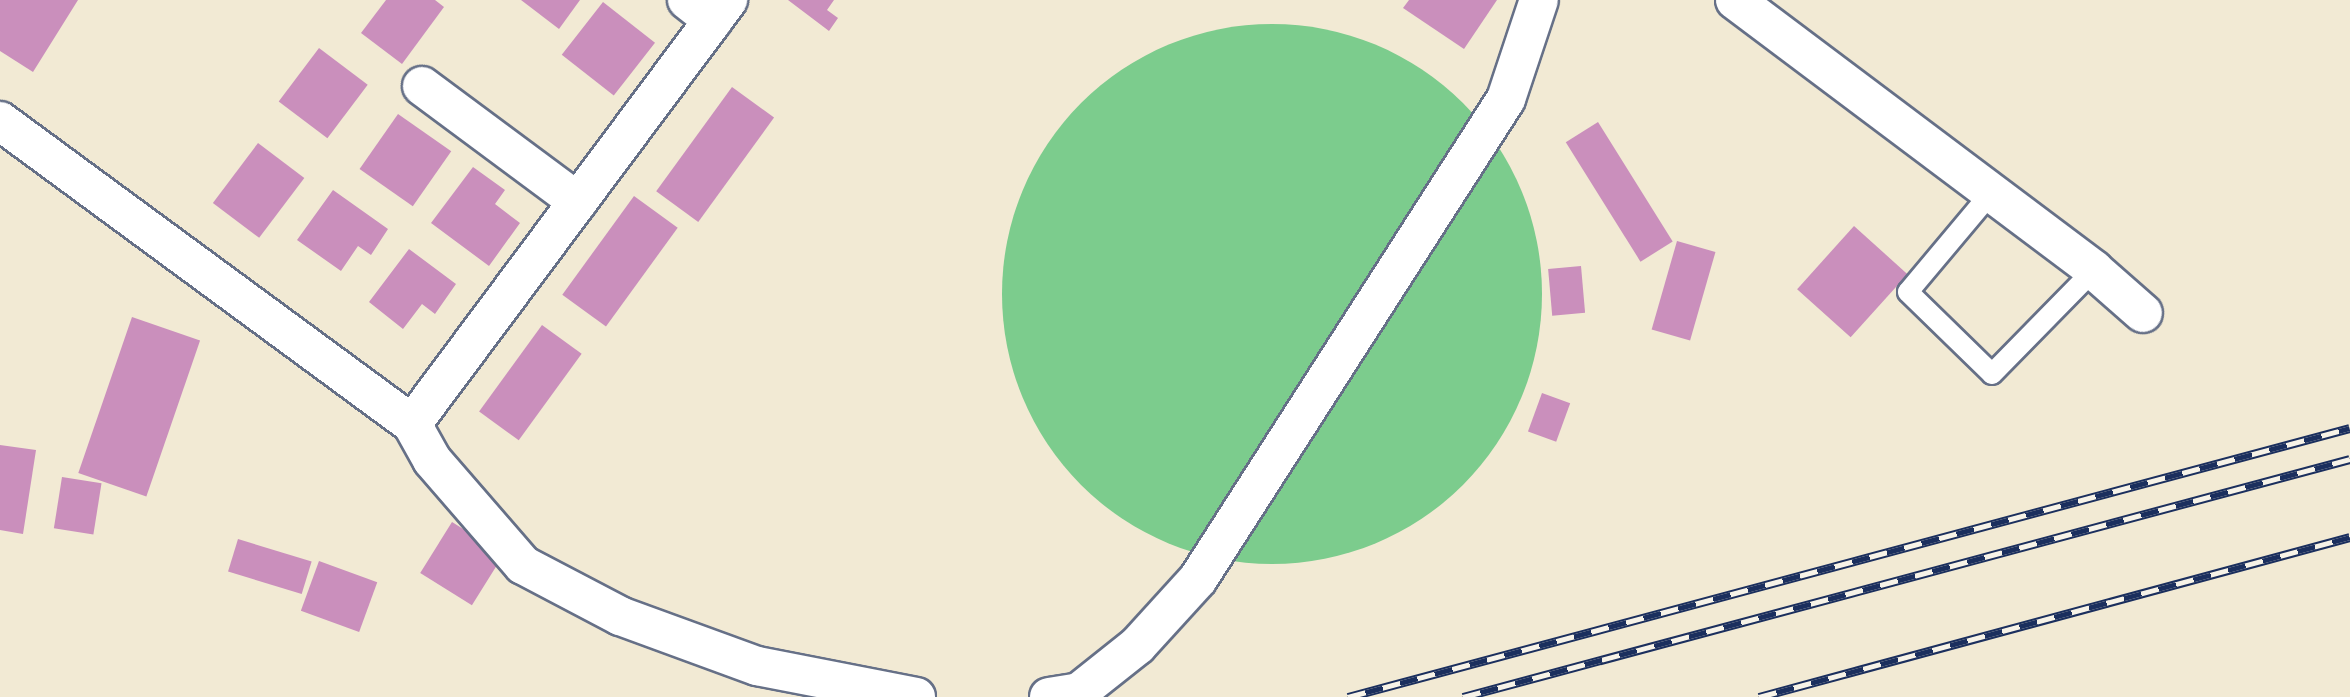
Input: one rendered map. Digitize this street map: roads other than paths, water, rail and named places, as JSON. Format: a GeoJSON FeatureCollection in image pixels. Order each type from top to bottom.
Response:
{"type":"FeatureCollection","features":[{"type":"Feature","properties":{"kind":"street"},"geometry":{"type":"LineString","coordinates":[[1049,697],[1079,692],[1138,645],[1198,579],[1506,99],[1539,0]]}},
{"type":"Feature","properties":{"kind":"street"},"geometry":{"type":"LineString","coordinates":[[1735,0],[2094,270],[2143,313]]}},
{"type":"Feature","properties":{"kind":"street"},"geometry":{"type":"LineString","coordinates":[[412,424],[578,202],[709,7]]}},
{"type":"Feature","properties":{"kind":"street"},"geometry":{"type":"LineString","coordinates":[[422,86],[578,202]]}},
{"type":"Feature","properties":{"kind":"street"},"geometry":{"type":"LineString","coordinates":[[0,121],[412,424],[432,460],[523,565],[620,616],[757,666],[916,697]]}},
{"type":"Feature","properties":{"kind":"lane"},"geometry":{"type":"LineString","coordinates":[[1991,193],[1908,292],[1992,374],[2094,270]]}},
{"type":"Feature","properties":{"kind":"railway"},"geometry":{"type":"LineString","coordinates":[[1348,697],[2350,428]]}},
{"type":"Feature","properties":{"kind":"railway"},"geometry":{"type":"LineString","coordinates":[[1463,697],[2350,459]]}},
{"type":"Feature","properties":{"kind":"railway"},"geometry":{"type":"LineString","coordinates":[[1759,697],[2350,537]]}}]}
